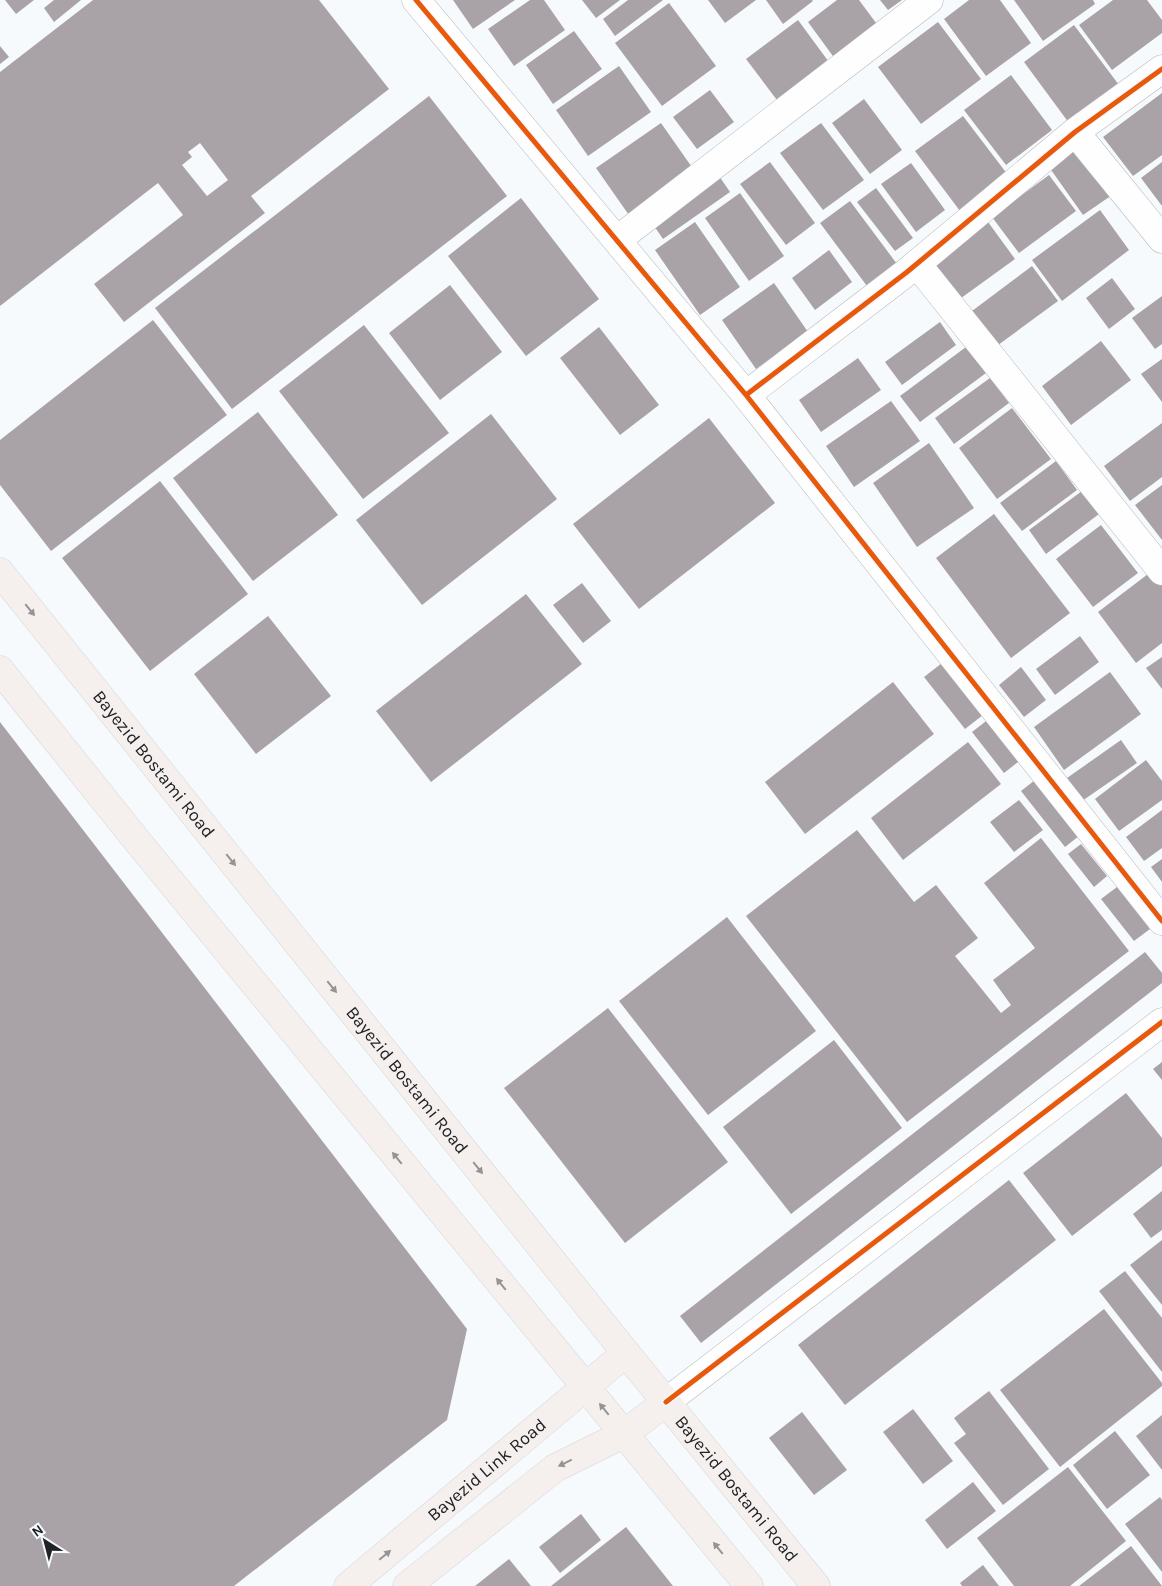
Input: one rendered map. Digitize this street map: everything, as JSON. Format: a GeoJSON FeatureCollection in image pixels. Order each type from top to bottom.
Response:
{"type":"FeatureCollection","features":[{"type":"Feature","properties":{"kind":"main road","name":"Bayezid Bostami Road"},"geometry":{"type":"LineString","coordinates":[[0,572],[626,1353],[816,1586]]}},
{"type":"Feature","properties":{"kind":"main road"},"geometry":{"type":"LineString","coordinates":[[0,670],[134,837],[749,1586]]}},
{"type":"Feature","properties":{"kind":"main road","name":"Bayezid Link Road"},"geometry":{"type":"LineString","coordinates":[[348,1586],[584,1386],[626,1353]]}},
{"type":"Feature","properties":{"kind":"main road"},"geometry":{"type":"LineString","coordinates":[[407,1586],[555,1468],[624,1434],[666,1402]]}},
{"type":"Feature","properties":{"kind":"street"},"geometry":{"type":"LineString","coordinates":[[416,0],[746,395],[1162,921]]}},
{"type":"Feature","properties":{"kind":"street"},"geometry":{"type":"LineString","coordinates":[[617,240],[929,0]]}},
{"type":"Feature","properties":{"kind":"street"},"geometry":{"type":"LineString","coordinates":[[746,395],[916,264],[1076,132],[1162,69]]}},
{"type":"Feature","properties":{"kind":"street"},"geometry":{"type":"LineString","coordinates":[[1076,132],[1162,239]]}},
{"type":"Feature","properties":{"kind":"street"},"geometry":{"type":"LineString","coordinates":[[916,264],[1162,571]]}},
{"type":"Feature","properties":{"kind":"street"},"geometry":{"type":"LineString","coordinates":[[666,1402],[1162,1022]]}},
{"type":"Feature","properties":{"kind":"building"},"geometry":{"type":"Polygon","coordinates":[[[5,0],[34,0],[16,14],[5,0]]]}},
{"type":"Feature","properties":{"kind":"building"},"geometry":{"type":"Polygon","coordinates":[[[54,0],[81,0],[54,22],[44,8],[54,0]]]}},
{"type":"Feature","properties":{"kind":"building"},"geometry":{"type":"Polygon","coordinates":[[[93,0],[319,0],[389,89],[251,196],[265,213],[124,322],[94,284],[183,215],[158,183],[0,306],[0,72],[93,0]],[[200,143],[188,152],[192,157],[182,165],[207,196],[228,180],[200,143]]]}},
{"type":"Feature","properties":{"kind":"building"},"geometry":{"type":"Polygon","coordinates":[[[453,0],[515,0],[473,29],[453,0]]]}},
{"type":"Feature","properties":{"kind":"building"},"geometry":{"type":"Polygon","coordinates":[[[530,0],[544,0],[565,30],[514,66],[488,29],[530,0]]]}},
{"type":"Feature","properties":{"kind":"building"},"geometry":{"type":"Polygon","coordinates":[[[582,0],[620,0],[596,18],[582,0]]]}},
{"type":"Feature","properties":{"kind":"building"},"geometry":{"type":"Polygon","coordinates":[[[628,0],[663,0],[615,36],[603,19],[628,0]]]}},
{"type":"Feature","properties":{"kind":"building"},"geometry":{"type":"Polygon","coordinates":[[[708,0],[756,0],[725,23],[708,0]]]}},
{"type":"Feature","properties":{"kind":"building"},"geometry":{"type":"Polygon","coordinates":[[[766,0],[812,0],[813,1],[783,24],[766,0]]]}},
{"type":"Feature","properties":{"kind":"building"},"geometry":{"type":"Polygon","coordinates":[[[837,0],[859,0],[882,31],[838,63],[808,22],[837,0]]]}},
{"type":"Feature","properties":{"kind":"building"},"geometry":{"type":"Polygon","coordinates":[[[880,0],[902,0],[888,10],[880,0]]]}},
{"type":"Feature","properties":{"kind":"building"},"geometry":{"type":"Polygon","coordinates":[[[969,0],[1000,0],[1031,43],[986,76],[944,19],[969,0]]]}},
{"type":"Feature","properties":{"kind":"building"},"geometry":{"type":"Polygon","coordinates":[[[1014,0],[1093,0],[1095,4],[1043,41],[1014,0]]]}},
{"type":"Feature","properties":{"kind":"building"},"geometry":{"type":"Polygon","coordinates":[[[1113,0],[1147,0],[1162,20],[1162,33],[1112,70],[1079,25],[1113,0]]]}},
{"type":"Feature","properties":{"kind":"building"},"geometry":{"type":"Polygon","coordinates":[[[669,3],[716,66],[662,106],[615,43],[669,3]]]}},
{"type":"Feature","properties":{"kind":"building"},"geometry":{"type":"Polygon","coordinates":[[[798,20],[834,69],[783,108],[746,59],[798,20]]]}},
{"type":"Feature","properties":{"kind":"building"},"geometry":{"type":"Polygon","coordinates":[[[938,22],[981,79],[921,124],[878,67],[938,22]]]}},
{"type":"Feature","properties":{"kind":"building"},"geometry":{"type":"Polygon","coordinates":[[[1074,25],[1119,85],[1069,123],[1024,62],[1074,25]]]}},
{"type":"Feature","properties":{"kind":"building"},"geometry":{"type":"Polygon","coordinates":[[[574,31],[602,69],[553,104],[526,65],[574,31]]]}},
{"type":"Feature","properties":{"kind":"building"},"geometry":{"type":"Polygon","coordinates":[[[0,46],[9,57],[0,64],[0,46]]]}},
{"type":"Feature","properties":{"kind":"building"},"geometry":{"type":"Polygon","coordinates":[[[619,66],[651,112],[588,156],[556,110],[619,66]]]}},
{"type":"Feature","properties":{"kind":"building"},"geometry":{"type":"Polygon","coordinates":[[[1011,75],[1052,130],[1006,165],[964,110],[1011,75]]]}},
{"type":"Feature","properties":{"kind":"building"},"geometry":{"type":"Polygon","coordinates":[[[710,90],[734,122],[697,149],[673,117],[710,90]]]}},
{"type":"Feature","properties":{"kind":"building"},"geometry":{"type":"Polygon","coordinates":[[[1162,93],[1162,155],[1133,176],[1103,137],[1162,93]]]}},
{"type":"Feature","properties":{"kind":"building"},"geometry":{"type":"Polygon","coordinates":[[[429,96],[507,196],[232,409],[155,308],[429,96]]]}},
{"type":"Feature","properties":{"kind":"building"},"geometry":{"type":"Polygon","coordinates":[[[864,99],[902,150],[870,174],[832,123],[864,99]]]}},
{"type":"Feature","properties":{"kind":"building"},"geometry":{"type":"Polygon","coordinates":[[[963,116],[1008,175],[960,211],[915,151],[963,116]]]}},
{"type":"Feature","properties":{"kind":"building"},"geometry":{"type":"Polygon","coordinates":[[[661,123],[696,173],[631,218],[596,168],[661,123]]]}},
{"type":"Feature","properties":{"kind":"building"},"geometry":{"type":"Polygon","coordinates":[[[821,123],[864,180],[823,210],[780,153],[821,123]]]}},
{"type":"Feature","properties":{"kind":"building"},"geometry":{"type":"Polygon","coordinates":[[[1081,145],[1115,193],[1083,215],[1049,167],[1081,145]]]}},
{"type":"Feature","properties":{"kind":"building"},"geometry":{"type":"Polygon","coordinates":[[[770,162],[815,223],[786,245],[740,184],[770,162]]]}},
{"type":"Feature","properties":{"kind":"building"},"geometry":{"type":"Polygon","coordinates":[[[1162,162],[1162,206],[1141,178],[1162,162]]]}},
{"type":"Feature","properties":{"kind":"building"},"geometry":{"type":"Polygon","coordinates":[[[911,163],[945,210],[916,232],[881,184],[911,163]]]}},
{"type":"Feature","properties":{"kind":"building"},"geometry":{"type":"Polygon","coordinates":[[[717,173],[730,192],[663,239],[650,220],[717,173]]]}},
{"type":"Feature","properties":{"kind":"building"},"geometry":{"type":"Polygon","coordinates":[[[1049,175],[1076,211],[1019,253],[992,217],[1049,175]]]}},
{"type":"Feature","properties":{"kind":"building"},"geometry":{"type":"Polygon","coordinates":[[[876,188],[913,238],[895,251],[857,202],[876,188]]]}},
{"type":"Feature","properties":{"kind":"building"},"geometry":{"type":"Polygon","coordinates":[[[740,193],[784,256],[749,281],[705,218],[740,193]]]}},
{"type":"Feature","properties":{"kind":"building"},"geometry":{"type":"Polygon","coordinates":[[[521,198],[599,299],[526,356],[448,256],[521,198]]]}},
{"type":"Feature","properties":{"kind":"building"},"geometry":{"type":"Polygon","coordinates":[[[850,201],[897,264],[867,286],[820,223],[850,201]]]}},
{"type":"Feature","properties":{"kind":"building"},"geometry":{"type":"Polygon","coordinates":[[[1100,210],[1129,250],[1062,301],[1032,260],[1100,210]]]}},
{"type":"Feature","properties":{"kind":"building"},"geometry":{"type":"Polygon","coordinates":[[[695,222],[740,287],[700,315],[655,250],[695,222]]]}},
{"type":"Feature","properties":{"kind":"building"},"geometry":{"type":"Polygon","coordinates":[[[988,222],[1015,259],[957,301],[930,265],[988,222]]]}},
{"type":"Feature","properties":{"kind":"building"},"geometry":{"type":"Polygon","coordinates":[[[829,250],[852,282],[815,310],[792,278],[829,250]]]}},
{"type":"Feature","properties":{"kind":"building"},"geometry":{"type":"Polygon","coordinates":[[[1032,266],[1058,301],[994,348],[968,314],[1032,266]]]}},
{"type":"Feature","properties":{"kind":"building"},"geometry":{"type":"Polygon","coordinates":[[[1112,278],[1135,309],[1109,329],[1086,298],[1112,278]]]}},
{"type":"Feature","properties":{"kind":"building"},"geometry":{"type":"Polygon","coordinates":[[[774,283],[808,332],[756,369],[722,320],[774,283]]]}},
{"type":"Feature","properties":{"kind":"building"},"geometry":{"type":"Polygon","coordinates":[[[450,285],[502,352],[440,400],[389,333],[450,285]]]}},
{"type":"Feature","properties":{"kind":"building"},"geometry":{"type":"Polygon","coordinates":[[[1162,296],[1162,344],[1155,349],[1132,318],[1162,296]]]}},
{"type":"Feature","properties":{"kind":"building"},"geometry":{"type":"Polygon","coordinates":[[[153,320],[227,415],[51,551],[0,485],[0,440],[153,320]]]}},
{"type":"Feature","properties":{"kind":"building"},"geometry":{"type":"Polygon","coordinates":[[[940,322],[956,345],[902,385],[885,362],[940,322]]]}},
{"type":"Feature","properties":{"kind":"building"},"geometry":{"type":"Polygon","coordinates":[[[364,325],[449,433],[363,499],[279,391],[364,325]]]}},
{"type":"Feature","properties":{"kind":"building"},"geometry":{"type":"Polygon","coordinates":[[[599,327],[659,405],[620,435],[560,358],[599,327]]]}},
{"type":"Feature","properties":{"kind":"building"},"geometry":{"type":"Polygon","coordinates":[[[1101,341],[1131,380],[1071,425],[1042,386],[1101,341]]]}},
{"type":"Feature","properties":{"kind":"building"},"geometry":{"type":"Polygon","coordinates":[[[966,347],[986,373],[920,422],[900,396],[966,347]]]}},
{"type":"Feature","properties":{"kind":"building"},"geometry":{"type":"Polygon","coordinates":[[[858,358],[881,390],[821,432],[799,400],[858,358]]]}},
{"type":"Feature","properties":{"kind":"building"},"geometry":{"type":"Polygon","coordinates":[[[1162,359],[1162,402],[1141,374],[1162,359]]]}},
{"type":"Feature","properties":{"kind":"building"},"geometry":{"type":"Polygon","coordinates":[[[990,378],[1009,403],[954,444],[935,418],[990,378]]]}},
{"type":"Feature","properties":{"kind":"building"},"geometry":{"type":"Polygon","coordinates":[[[891,401],[920,441],[854,487],[826,446],[891,401]]]}},
{"type":"Feature","properties":{"kind":"building"},"geometry":{"type":"Polygon","coordinates":[[[1012,408],[1051,459],[997,499],[959,448],[1012,408]]]}},
{"type":"Feature","properties":{"kind":"building"},"geometry":{"type":"Polygon","coordinates":[[[258,412],[338,515],[253,581],[173,478],[258,412]]]}},
{"type":"Feature","properties":{"kind":"building"},"geometry":{"type":"Polygon","coordinates":[[[491,414],[557,499],[422,605],[356,520],[491,414]]]}},
{"type":"Feature","properties":{"kind":"building"},"geometry":{"type":"Polygon","coordinates":[[[709,418],[775,503],[639,609],[573,524],[709,418]]]}},
{"type":"Feature","properties":{"kind":"building"},"geometry":{"type":"Polygon","coordinates":[[[1162,423],[1162,477],[1130,501],[1104,466],[1162,423]]]}},
{"type":"Feature","properties":{"kind":"building"},"geometry":{"type":"Polygon","coordinates":[[[929,443],[974,508],[917,547],[873,483],[929,443]]]}},
{"type":"Feature","properties":{"kind":"building"},"geometry":{"type":"Polygon","coordinates":[[[1056,461],[1077,490],[1022,531],[1000,503],[1056,461]]]}},
{"type":"Feature","properties":{"kind":"building"},"geometry":{"type":"Polygon","coordinates":[[[160,481],[248,594],[150,671],[62,558],[160,481]]]}},
{"type":"Feature","properties":{"kind":"building"},"geometry":{"type":"Polygon","coordinates":[[[1162,485],[1162,540],[1135,505],[1162,485]]]}},
{"type":"Feature","properties":{"kind":"building"},"geometry":{"type":"Polygon","coordinates":[[[1082,491],[1099,514],[1046,554],[1029,530],[1082,491]]]}},
{"type":"Feature","properties":{"kind":"building"},"geometry":{"type":"Polygon","coordinates":[[[994,514],[1070,613],[1011,658],[936,558],[994,514]]]}},
{"type":"Feature","properties":{"kind":"building"},"geometry":{"type":"Polygon","coordinates":[[[1101,525],[1138,573],[1093,607],[1056,559],[1101,525]]]}},
{"type":"Feature","properties":{"kind":"building"},"geometry":{"type":"Polygon","coordinates":[[[1152,571],[1162,585],[1162,643],[1136,663],[1098,612],[1152,571]]]}},
{"type":"Feature","properties":{"kind":"building"},"geometry":{"type":"Polygon","coordinates":[[[582,583],[611,621],[583,643],[553,605],[582,583]]]}},
{"type":"Feature","properties":{"kind":"building"},"geometry":{"type":"Polygon","coordinates":[[[526,594],[582,664],[431,782],[376,711],[526,594]]]}},
{"type":"Feature","properties":{"kind":"building"},"geometry":{"type":"Polygon","coordinates":[[[268,616],[331,696],[256,754],[194,674],[268,616]]]}},
{"type":"Feature","properties":{"kind":"building"},"geometry":{"type":"Polygon","coordinates":[[[1080,636],[1099,662],[1055,695],[1036,669],[1080,636]]]}},
{"type":"Feature","properties":{"kind":"building"},"geometry":{"type":"Polygon","coordinates":[[[1162,657],[1162,689],[1146,668],[1162,657]]]}},
{"type":"Feature","properties":{"kind":"building"},"geometry":{"type":"Polygon","coordinates":[[[942,663],[983,715],[965,729],[924,677],[942,663]]]}},
{"type":"Feature","properties":{"kind":"building"},"geometry":{"type":"Polygon","coordinates":[[[1021,667],[1046,700],[1024,717],[999,685],[1021,667]]]}},
{"type":"Feature","properties":{"kind":"building"},"geometry":{"type":"Polygon","coordinates":[[[1110,672],[1141,714],[1064,770],[1034,727],[1110,672]]]}},
{"type":"Feature","properties":{"kind":"building"},"geometry":{"type":"Polygon","coordinates":[[[893,682],[934,734],[805,834],[765,782],[893,682]]]}},
{"type":"Feature","properties":{"kind":"building"},"geometry":{"type":"Polygon","coordinates":[[[990,718],[1022,759],[1004,773],[972,732],[990,718]]]}},
{"type":"Feature","properties":{"kind":"building"},"geometry":{"type":"Polygon","coordinates":[[[0,722],[467,1329],[447,1420],[234,1586],[0,1586],[0,722]]]}},
{"type":"Feature","properties":{"kind":"building"},"geometry":{"type":"Polygon","coordinates":[[[1121,740],[1137,763],[1082,801],[1067,778],[1121,740]]]}},
{"type":"Feature","properties":{"kind":"building"},"geometry":{"type":"Polygon","coordinates":[[[968,742],[1001,784],[903,860],[871,818],[968,742]]]}},
{"type":"Feature","properties":{"kind":"building"},"geometry":{"type":"Polygon","coordinates":[[[1146,760],[1162,781],[1162,800],[1119,831],[1095,799],[1146,760]]]}},
{"type":"Feature","properties":{"kind":"building"},"geometry":{"type":"Polygon","coordinates":[[[1035,780],[1079,836],[1065,847],[1021,791],[1035,780]]]}},
{"type":"Feature","properties":{"kind":"building"},"geometry":{"type":"Polygon","coordinates":[[[1019,800],[1043,830],[1014,852],[990,822],[1019,800]]]}},
{"type":"Feature","properties":{"kind":"building"},"geometry":{"type":"Polygon","coordinates":[[[1162,810],[1162,848],[1144,861],[1126,837],[1162,810]]]}},
{"type":"Feature","properties":{"kind":"building"},"geometry":{"type":"Polygon","coordinates":[[[857,830],[914,902],[936,885],[978,938],[955,956],[1001,1013],[1011,1005],[993,980],[1035,948],[984,883],[1041,838],[1129,951],[907,1122],[746,916],[857,830]]]}},
{"type":"Feature","properties":{"kind":"building"},"geometry":{"type":"Polygon","coordinates":[[[1081,844],[1107,876],[1094,887],[1068,854],[1081,844]]]}},
{"type":"Feature","properties":{"kind":"building"},"geometry":{"type":"Polygon","coordinates":[[[1162,859],[1162,882],[1151,867],[1162,859]]]}},
{"type":"Feature","properties":{"kind":"building"},"geometry":{"type":"Polygon","coordinates":[[[1117,887],[1150,929],[1134,941],[1101,899],[1117,887]]]}},
{"type":"Feature","properties":{"kind":"building"},"geometry":{"type":"Polygon","coordinates":[[[727,917],[816,1031],[708,1115],[619,1001],[727,917]]]}},
{"type":"Feature","properties":{"kind":"building"},"geometry":{"type":"Polygon","coordinates":[[[1145,952],[1162,973],[1162,983],[701,1343],[680,1316],[1145,952]]]}},
{"type":"Feature","properties":{"kind":"building"},"geometry":{"type":"Polygon","coordinates":[[[608,1008],[728,1162],[625,1243],[504,1088],[608,1008]]]}},
{"type":"Feature","properties":{"kind":"building"},"geometry":{"type":"Polygon","coordinates":[[[834,1040],[902,1128],[791,1214],[723,1127],[834,1040]]]}},
{"type":"Feature","properties":{"kind":"building"},"geometry":{"type":"Polygon","coordinates":[[[1162,1062],[1162,1080],[1153,1069],[1162,1062]]]}},
{"type":"Feature","properties":{"kind":"building"},"geometry":{"type":"Polygon","coordinates":[[[1126,1093],[1162,1138],[1162,1166],[1072,1236],[1023,1173],[1126,1093]]]}},
{"type":"Feature","properties":{"kind":"building"},"geometry":{"type":"Polygon","coordinates":[[[1009,1180],[1056,1240],[845,1405],[798,1345],[1009,1180]]]}},
{"type":"Feature","properties":{"kind":"building"},"geometry":{"type":"Polygon","coordinates":[[[1162,1191],[1162,1230],[1151,1238],[1133,1214],[1162,1191]]]}},
{"type":"Feature","properties":{"kind":"building"},"geometry":{"type":"Polygon","coordinates":[[[1162,1240],[1162,1305],[1130,1265],[1162,1240]]]}},
{"type":"Feature","properties":{"kind":"building"},"geometry":{"type":"Polygon","coordinates":[[[1125,1271],[1162,1318],[1162,1372],[1099,1291],[1125,1271]]]}},
{"type":"Feature","properties":{"kind":"building"},"geometry":{"type":"Polygon","coordinates":[[[1104,1309],[1162,1383],[1162,1386],[1060,1467],[1000,1390],[1104,1309]]]}},
{"type":"Feature","properties":{"kind":"building"},"geometry":{"type":"Polygon","coordinates":[[[989,1391],[1049,1469],[1003,1505],[954,1443],[966,1434],[954,1418],[989,1391]]]}},
{"type":"Feature","properties":{"kind":"building"},"geometry":{"type":"Polygon","coordinates":[[[913,1409],[953,1461],[923,1484],[883,1432],[913,1409]]]}},
{"type":"Feature","properties":{"kind":"building"},"geometry":{"type":"Polygon","coordinates":[[[802,1412],[847,1470],[814,1495],[769,1438],[802,1412]]]}},
{"type":"Feature","properties":{"kind":"building"},"geometry":{"type":"Polygon","coordinates":[[[1162,1415],[1162,1470],[1136,1436],[1162,1415]]]}},
{"type":"Feature","properties":{"kind":"building"},"geometry":{"type":"Polygon","coordinates":[[[1115,1431],[1150,1475],[1107,1509],[1073,1465],[1115,1431]]]}},
{"type":"Feature","properties":{"kind":"building"},"geometry":{"type":"Polygon","coordinates":[[[1068,1467],[1126,1541],[1070,1586],[1014,1586],[977,1538],[1068,1467]]]}},
{"type":"Feature","properties":{"kind":"building"},"geometry":{"type":"Polygon","coordinates":[[[973,1482],[996,1511],[947,1549],[925,1520],[973,1482]]]}},
{"type":"Feature","properties":{"kind":"building"},"geometry":{"type":"Polygon","coordinates":[[[1160,1497],[1162,1500],[1162,1572],[1125,1524],[1160,1497]]]}},
{"type":"Feature","properties":{"kind":"building"},"geometry":{"type":"Polygon","coordinates":[[[581,1514],[601,1540],[560,1573],[539,1547],[581,1514]]]}},
{"type":"Feature","properties":{"kind":"building"},"geometry":{"type":"Polygon","coordinates":[[[626,1527],[673,1586],[551,1586],[626,1527]]]}},
{"type":"Feature","properties":{"kind":"building"},"geometry":{"type":"Polygon","coordinates":[[[1131,1546],[1162,1586],[1079,1586],[1131,1546]]]}},
{"type":"Feature","properties":{"kind":"building"},"geometry":{"type":"Polygon","coordinates":[[[509,1559],[531,1586],[475,1586],[509,1559]]]}},
{"type":"Feature","properties":{"kind":"building"},"geometry":{"type":"Polygon","coordinates":[[[983,1565],[999,1586],[962,1586],[960,1583],[983,1565]]]}},
{"type":"Feature","properties":{"kind":"cycle path"},"geometry":{"type":"LineString","coordinates":[[416,0],[746,395],[1162,921]]}},
{"type":"Feature","properties":{"kind":"cycle path"},"geometry":{"type":"LineString","coordinates":[[746,395],[907,272],[1075,132],[1162,69]]}},
{"type":"Feature","properties":{"kind":"cycle path"},"geometry":{"type":"LineString","coordinates":[[666,1402],[1162,1022]]}}]}
